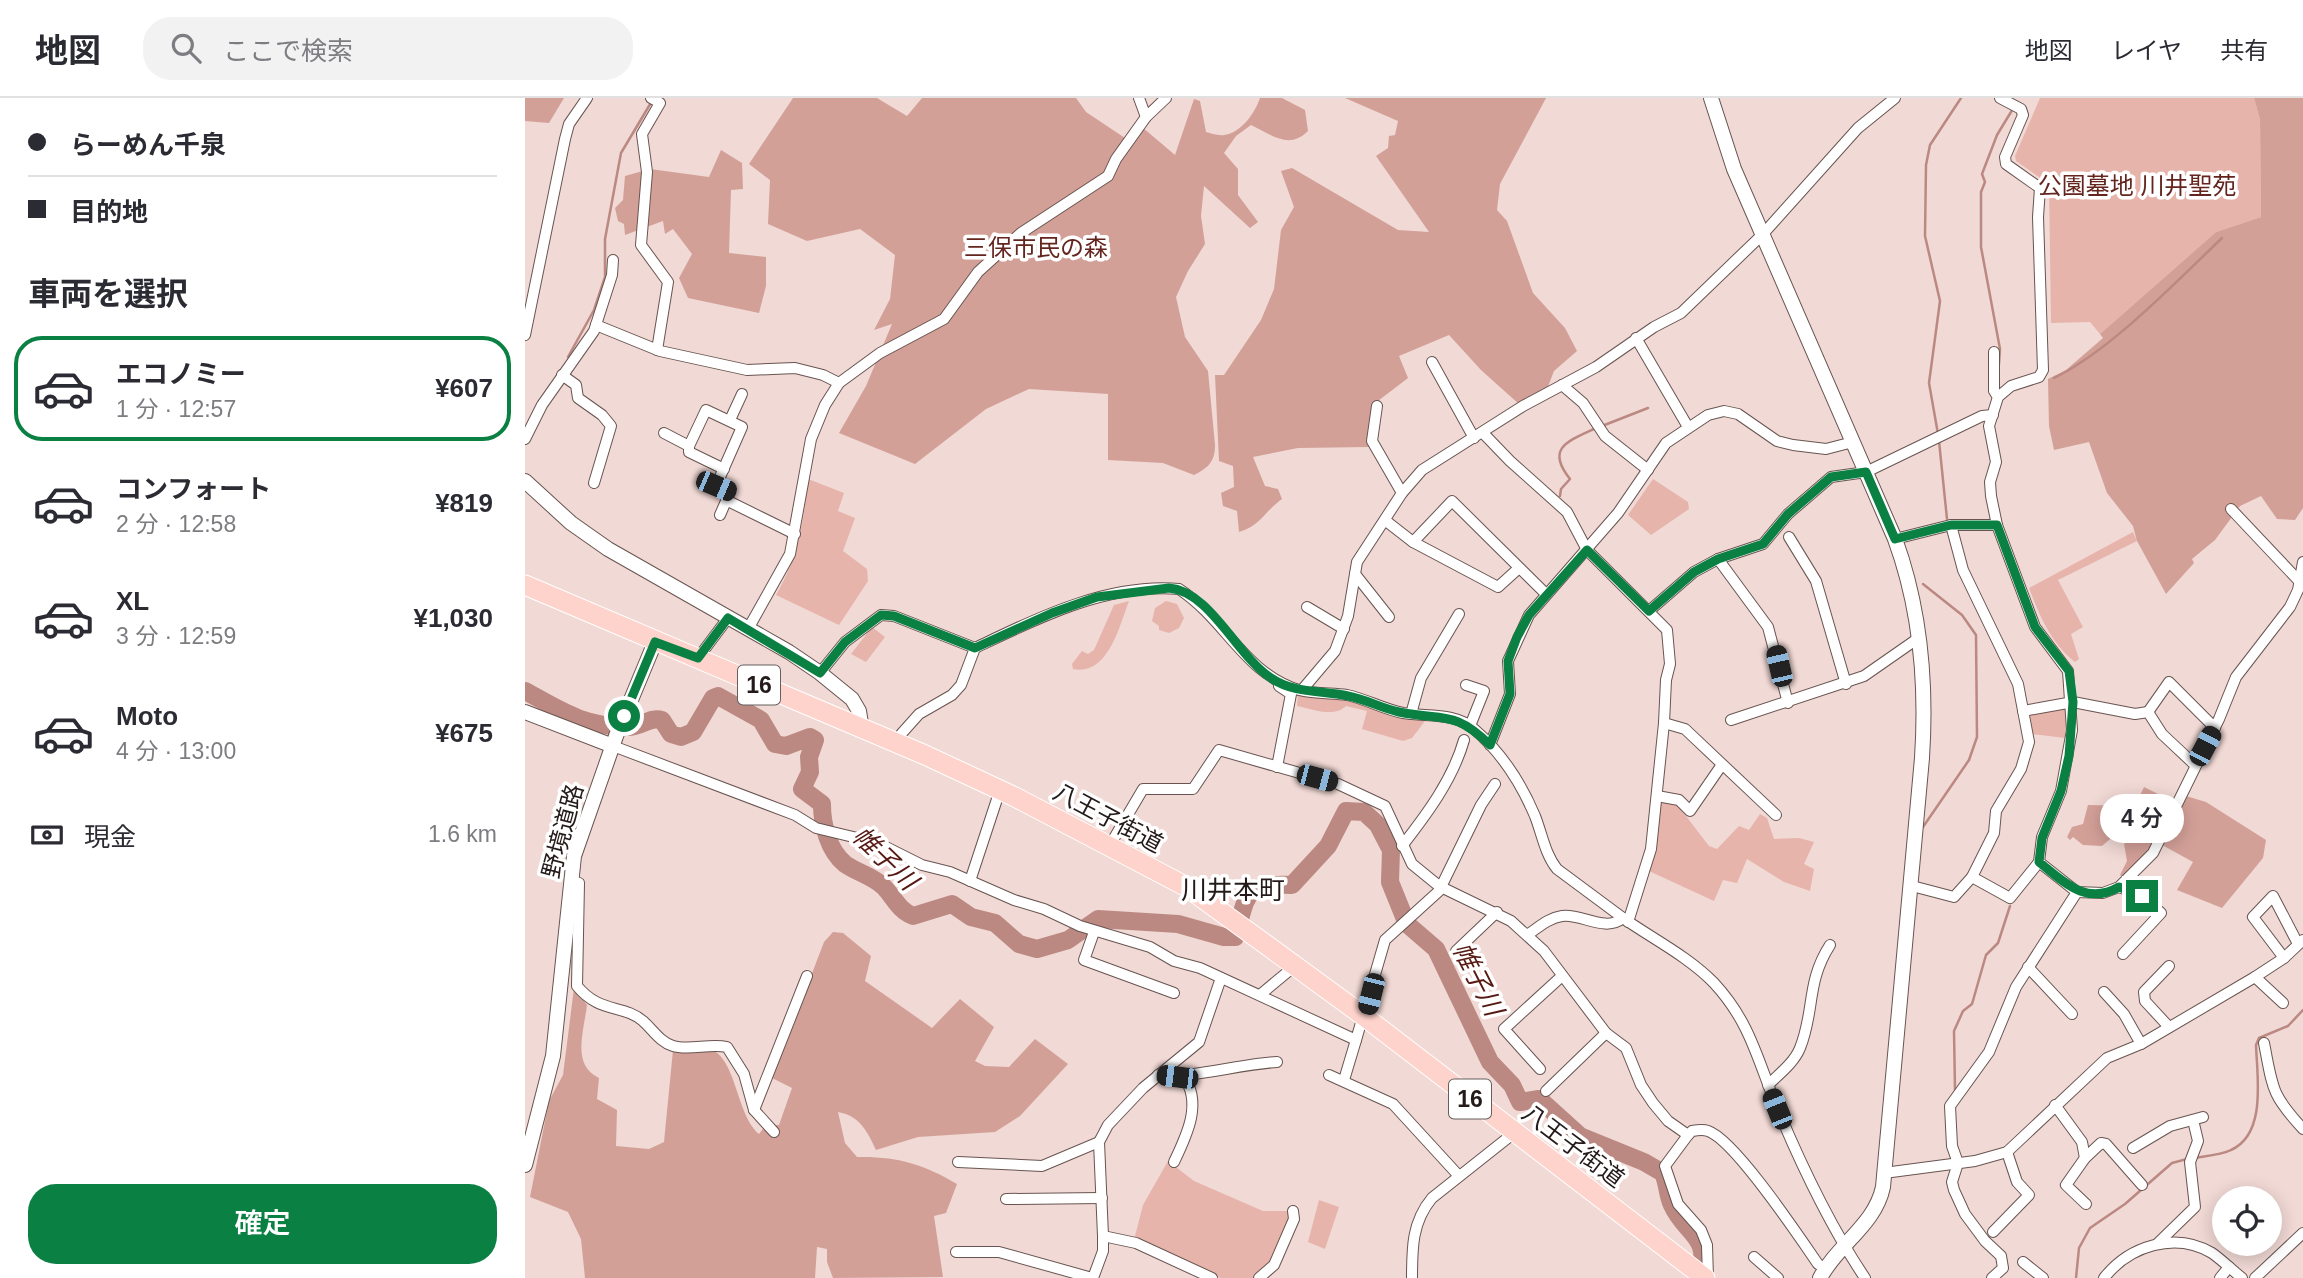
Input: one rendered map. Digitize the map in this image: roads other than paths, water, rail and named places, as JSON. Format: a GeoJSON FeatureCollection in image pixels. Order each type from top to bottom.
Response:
{"type":"FeatureCollection","features":[{"type":"Feature","properties":{"kind":"highway","name":"八王子街道"},"geometry":{"type":"LineString","coordinates":[[525,585],[1000,790],[1187,887],[1365,1017],[1703,1276]]}},
{"type":"Feature","properties":{"kind":"street"},"geometry":{"type":"LineString","coordinates":[[526,329],[565,139],[569,124],[587,98]]}},
{"type":"Feature","properties":{"kind":"street"},"geometry":{"type":"LineString","coordinates":[[651,98],[660,103],[642,134],[647,172],[641,245],[668,282],[657,350]]}},
{"type":"Feature","properties":{"kind":"street"},"geometry":{"type":"LineString","coordinates":[[1139,98],[1146,117]]}},
{"type":"Feature","properties":{"kind":"street"},"geometry":{"type":"LineString","coordinates":[[748,629],[790,554],[811,439],[825,405],[839,383],[880,353],[944,318],[978,272],[1021,233],[1108,176],[1116,159],[1146,117],[1166,98]]}},
{"type":"Feature","properties":{"kind":"street"},"geometry":{"type":"LineString","coordinates":[[1703,1276],[1707,1245],[1701,1230],[1678,1203],[1665,1166],[1692,1131],[1709,1131],[1722,1141],[1772,1197],[1823,1273],[1881,1199],[1912,886],[1926,704],[1920,637],[1904,564],[1734,169],[1711,98]]}},
{"type":"Feature","properties":{"kind":"street"},"geometry":{"type":"LineString","coordinates":[[1302,690],[1335,651],[1344,629],[1357,562],[1402,493],[1422,470],[1523,406],[1614,356],[1636,338],[1681,313],[1762,234],[1858,128],[1895,98]]}},
{"type":"Feature","properties":{"kind":"street"},"geometry":{"type":"LineString","coordinates":[[1972,877],[2010,898],[2039,862],[2042,838],[2061,791],[2069,756],[2073,702],[2069,671],[2035,627],[1997,525],[1990,482],[1996,462],[1989,438],[1999,397],[2011,386],[2039,377],[2043,370],[2038,217],[2040,188],[2006,164],[2005,157],[2023,115],[2021,109],[2000,98]]}},
{"type":"Feature","properties":{"kind":"street"},"geometry":{"type":"LineString","coordinates":[[525,439],[562,375],[597,325],[613,260]]}},
{"type":"Feature","properties":{"kind":"street"},"geometry":{"type":"LineString","coordinates":[[597,325],[657,350],[747,370],[795,368],[823,375],[839,383]]}},
{"type":"Feature","properties":{"kind":"street"},"geometry":{"type":"LineString","coordinates":[[1636,338],[1688,427]]}},
{"type":"Feature","properties":{"kind":"street"},"geometry":{"type":"LineString","coordinates":[[1994,352],[1994,391],[1999,397]]}},
{"type":"Feature","properties":{"kind":"street"},"geometry":{"type":"LineString","coordinates":[[1432,362],[1479,436],[1567,512],[1587,550],[1667,630],[1670,644],[1651,849],[1626,920]]}},
{"type":"Feature","properties":{"kind":"street"},"geometry":{"type":"LineString","coordinates":[[562,375],[576,385],[578,398],[602,415],[611,426],[594,483]]}},
{"type":"Feature","properties":{"kind":"street"},"geometry":{"type":"LineString","coordinates":[[1562,385],[1583,403],[1612,443],[1648,470]]}},
{"type":"Feature","properties":{"kind":"street"},"geometry":{"type":"LineString","coordinates":[[730,420],[741,394]]}},
{"type":"Feature","properties":{"kind":"street"},"geometry":{"type":"LineString","coordinates":[[1377,406],[1372,441],[1402,493]]}},
{"type":"Feature","properties":{"kind":"street"},"geometry":{"type":"LineString","coordinates":[[720,515],[730,492],[716,486],[724,469],[742,427],[706,410],[689,446],[689,452],[724,469]]}},
{"type":"Feature","properties":{"kind":"street"},"geometry":{"type":"LineString","coordinates":[[1490,745],[1510,694],[1508,661],[1529,615],[1587,550],[1666,443],[1708,415],[1724,411],[1738,414],[1777,441],[1793,445],[1826,449],[1853,442]]}},
{"type":"Feature","properties":{"kind":"street"},"geometry":{"type":"LineString","coordinates":[[1649,611],[1694,572],[1718,559],[1763,544],[1788,514],[1831,477],[1866,472],[1982,416],[1993,415]]}},
{"type":"Feature","properties":{"kind":"street"},"geometry":{"type":"LineString","coordinates":[[664,433],[689,446]]}},
{"type":"Feature","properties":{"kind":"street"},"geometry":{"type":"LineString","coordinates":[[525,481],[571,523],[608,549],[820,673],[852,699],[859,711],[862,730]]}},
{"type":"Feature","properties":{"kind":"street"},"geometry":{"type":"LineString","coordinates":[[728,501],[795,534]]}},
{"type":"Feature","properties":{"kind":"street"},"geometry":{"type":"LineString","coordinates":[[1413,542],[1452,501],[1546,594]]}},
{"type":"Feature","properties":{"kind":"street"},"geometry":{"type":"LineString","coordinates":[[2231,509],[2299,581]]}},
{"type":"Feature","properties":{"kind":"street"},"geometry":{"type":"LineString","coordinates":[[1386,521],[1413,542],[1497,587],[1519,568]]}},
{"type":"Feature","properties":{"kind":"street"},"geometry":{"type":"LineString","coordinates":[[1895,539],[1951,525],[1997,525]]}},
{"type":"Feature","properties":{"kind":"street"},"geometry":{"type":"LineString","coordinates":[[1912,886],[1954,897],[1972,877],[1994,833],[1996,811],[2021,769],[2029,742],[2018,684],[1963,570],[1951,525]]}},
{"type":"Feature","properties":{"kind":"street"},"geometry":{"type":"LineString","coordinates":[[1789,537],[1816,581],[1846,684]]}},
{"type":"Feature","properties":{"kind":"street"},"geometry":{"type":"LineString","coordinates":[[1718,559],[1768,627],[1788,703]]}},
{"type":"Feature","properties":{"kind":"street"},"geometry":{"type":"LineString","coordinates":[[2039,862],[2077,892],[2103,893],[2119,887],[2159,844],[2237,677],[2277,626],[2298,590],[2303,562]]}},
{"type":"Feature","properties":{"kind":"street"},"geometry":{"type":"LineString","coordinates":[[1355,574],[1389,617]]}},
{"type":"Feature","properties":{"kind":"street"},"geometry":{"type":"LineString","coordinates":[[894,743],[919,714],[952,695],[961,685],[975,648],[1052,613],[1097,597],[1179,589],[1213,615],[1252,664],[1291,694],[1277,767]]}},
{"type":"Feature","properties":{"kind":"street"},"geometry":{"type":"LineString","coordinates":[[1307,607],[1344,629]]}},
{"type":"Feature","properties":{"kind":"street"},"geometry":{"type":"LineString","coordinates":[[1411,714],[1421,678],[1459,614]]}},
{"type":"Feature","properties":{"kind":"street"},"geometry":{"type":"LineString","coordinates":[[820,673],[853,634],[881,615],[894,616],[975,648]]}},
{"type":"Feature","properties":{"kind":"street"},"geometry":{"type":"LineString","coordinates":[[698,658],[728,618]]}},
{"type":"Feature","properties":{"kind":"street"},"geometry":{"type":"LineString","coordinates":[[1731,720],[1846,684],[1864,676],[1920,637]]}},
{"type":"Feature","properties":{"kind":"street","name":"野境道路"},"geometry":{"type":"LineString","coordinates":[[525,1165],[553,1056],[571,880],[579,840],[624,716],[655,642]]}},
{"type":"Feature","properties":{"kind":"street"},"geometry":{"type":"LineString","coordinates":[[1278,682],[1302,690],[1348,696],[1411,714],[1451,717],[1470,726],[1490,745],[1510,769],[1534,814],[1550,860],[1557,869],[1626,920],[1698,967],[1716,985],[1747,1025],[1768,1085],[1844,1247],[1865,1278]]}},
{"type":"Feature","properties":{"kind":"street"},"geometry":{"type":"LineString","coordinates":[[2023,710],[2073,702],[2135,714],[2148,712],[2169,682],[2215,728]]}},
{"type":"Feature","properties":{"kind":"street"},"geometry":{"type":"LineString","coordinates":[[1466,685],[1484,691],[1470,726]]}},
{"type":"Feature","properties":{"kind":"street"},"geometry":{"type":"LineString","coordinates":[[525,712],[615,741],[795,816],[816,828],[878,844],[922,865],[970,881],[1094,932],[1150,947],[1174,961],[1261,994],[1356,1040]]}},
{"type":"Feature","properties":{"kind":"street"},"geometry":{"type":"LineString","coordinates":[[2148,712],[2162,734],[2195,765]]}},
{"type":"Feature","properties":{"kind":"street"},"geometry":{"type":"LineString","coordinates":[[1664,723],[1685,729],[1721,766],[1776,815]]}},
{"type":"Feature","properties":{"kind":"street"},"geometry":{"type":"LineString","coordinates":[[1402,846],[1428,811],[1457,761],[1464,740]]}},
{"type":"Feature","properties":{"kind":"street"},"geometry":{"type":"LineString","coordinates":[[1109,845],[1143,789],[1193,789],[1219,750],[1338,783],[1385,806],[1412,864],[1439,886],[1497,912],[1527,935],[1606,1033],[1626,1048],[1641,1085],[1653,1103],[1668,1121],[1688,1135]]}},
{"type":"Feature","properties":{"kind":"street"},"geometry":{"type":"LineString","coordinates":[[1657,796],[1679,800],[1690,811],[1721,766]]}},
{"type":"Feature","properties":{"kind":"street"},"geometry":{"type":"LineString","coordinates":[[1345,1081],[1385,940],[1398,925],[1439,891],[1439,886],[1487,794],[1495,784]]}},
{"type":"Feature","properties":{"kind":"street"},"geometry":{"type":"LineString","coordinates":[[970,881],[1000,790]]}},
{"type":"Feature","properties":{"kind":"street"},"geometry":{"type":"LineString","coordinates":[[571,880],[579,883],[577,986],[590,1001],[642,1020],[655,1035],[674,1046],[715,1044],[727,1047],[744,1074],[754,1110],[774,1132]]}},
{"type":"Feature","properties":{"kind":"street"},"geometry":{"type":"LineString","coordinates":[[2119,887],[2142,896],[2161,913],[2123,954]]}},
{"type":"Feature","properties":{"kind":"street"},"geometry":{"type":"LineString","coordinates":[[1991,1278],[2003,1268],[2001,1256],[1985,1241],[1965,1214],[1952,1182],[1958,1163],[1952,1146],[1950,1106],[1953,1097],[1978,1071],[1989,1052],[2016,987],[2077,892]]}},
{"type":"Feature","properties":{"kind":"street"},"geometry":{"type":"LineString","coordinates":[[1884,1173],[1958,1163],[2007,1152],[2107,1058],[2141,1044],[2255,978],[2284,958],[2300,941],[2273,896],[2253,917],[2284,958]]}},
{"type":"Feature","properties":{"kind":"street"},"geometry":{"type":"LineString","coordinates":[[1456,951],[1497,912]]}},
{"type":"Feature","properties":{"kind":"street"},"geometry":{"type":"LineString","coordinates":[[1527,935],[1560,916],[1572,915],[1592,922],[1606,923],[1626,920]]}},
{"type":"Feature","properties":{"kind":"street"},"geometry":{"type":"LineString","coordinates":[[1094,932],[1084,960],[1174,993]]}},
{"type":"Feature","properties":{"kind":"street"},"geometry":{"type":"LineString","coordinates":[[1768,1085],[1800,1049],[1813,978],[1830,945]]}},
{"type":"Feature","properties":{"kind":"street"},"geometry":{"type":"LineString","coordinates":[[1261,994],[1296,965]]}},
{"type":"Feature","properties":{"kind":"street"},"geometry":{"type":"LineString","coordinates":[[2169,966],[2144,992],[2145,1001],[2169,1027]]}},
{"type":"Feature","properties":{"kind":"street"},"geometry":{"type":"LineString","coordinates":[[2028,967],[2072,1014]]}},
{"type":"Feature","properties":{"kind":"street"},"geometry":{"type":"LineString","coordinates":[[754,1110],[807,976]]}},
{"type":"Feature","properties":{"kind":"street"},"geometry":{"type":"LineString","coordinates":[[1540,1069],[1504,1029],[1562,976]]}},
{"type":"Feature","properties":{"kind":"street"},"geometry":{"type":"LineString","coordinates":[[958,1162],[1042,1166],[1099,1142],[1120,1111],[1158,1075],[1199,1042],[1221,978]]}},
{"type":"Feature","properties":{"kind":"street"},"geometry":{"type":"LineString","coordinates":[[2255,978],[2283,1003]]}},
{"type":"Feature","properties":{"kind":"street"},"geometry":{"type":"LineString","coordinates":[[2104,992],[2125,1014],[2141,1044]]}},
{"type":"Feature","properties":{"kind":"street"},"geometry":{"type":"LineString","coordinates":[[1546,1091],[1606,1033]]}},
{"type":"Feature","properties":{"kind":"street"},"geometry":{"type":"LineString","coordinates":[[2264,1043],[2273,1091],[2278,1102],[2303,1129]]}},
{"type":"Feature","properties":{"kind":"street"},"geometry":{"type":"LineString","coordinates":[[1158,1075],[1183,1076],[1244,1063],[1277,1062]]}},
{"type":"Feature","properties":{"kind":"street"},"geometry":{"type":"LineString","coordinates":[[1329,1075],[1393,1104],[1459,1176]]}},
{"type":"Feature","properties":{"kind":"street"},"geometry":{"type":"LineString","coordinates":[[1174,1162],[1191,1120],[1192,1088],[1183,1076]]}},
{"type":"Feature","properties":{"kind":"street"},"geometry":{"type":"LineString","coordinates":[[2055,1105],[2082,1142],[2085,1158]]}},
{"type":"Feature","properties":{"kind":"street"},"geometry":{"type":"LineString","coordinates":[[2104,1278],[2125,1258],[2157,1243],[2195,1207],[2192,1158],[2198,1140],[2198,1119],[2170,1126],[2133,1148]]}},
{"type":"Feature","properties":{"kind":"street"},"geometry":{"type":"LineString","coordinates":[[1414,1277],[1414,1227],[1421,1211],[1459,1176],[1514,1133]]}},
{"type":"Feature","properties":{"kind":"street"},"geometry":{"type":"LineString","coordinates":[[956,1252],[999,1252],[1093,1278],[1103,1251],[1104,1236],[1099,1142]]}},
{"type":"Feature","properties":{"kind":"street"},"geometry":{"type":"LineString","coordinates":[[2086,1203],[2066,1185],[2085,1158],[2101,1143],[2106,1144],[2142,1185]]}},
{"type":"Feature","properties":{"kind":"street"},"geometry":{"type":"LineString","coordinates":[[1993,1232],[2029,1195],[2017,1182],[2007,1152]]}},
{"type":"Feature","properties":{"kind":"street"},"geometry":{"type":"LineString","coordinates":[[1006,1199],[1102,1198]]}},
{"type":"Feature","properties":{"kind":"street"},"geometry":{"type":"LineString","coordinates":[[1259,1278],[1274,1265],[1294,1219],[1293,1211]]}},
{"type":"Feature","properties":{"kind":"street"},"geometry":{"type":"LineString","coordinates":[[2255,1278],[2303,1233]]}},
{"type":"Feature","properties":{"kind":"street"},"geometry":{"type":"LineString","coordinates":[[1104,1236],[1136,1244],[1212,1278]]}},
{"type":"Feature","properties":{"kind":"street"},"geometry":{"type":"LineString","coordinates":[[2157,1243],[2189,1243],[2212,1253],[2242,1278]]}},
{"type":"Feature","properties":{"kind":"street"},"geometry":{"type":"LineString","coordinates":[[1754,1257],[1778,1278]]}},
{"type":"Feature","properties":{"kind":"street"},"geometry":{"type":"LineString","coordinates":[[2023,1262],[2043,1278]]}},
{"type":"Feature","properties":{"kind":"street"},"geometry":{"type":"LineString","coordinates":[[2220,1278],[2229,1268]]}},
{"type":"Feature","properties":{"kind":"waterway"},"geometry":{"type":"LineString","coordinates":[[1938,434],[1929,383],[1940,301],[1925,236],[1926,165],[1930,145],[1961,98]]}},
{"type":"Feature","properties":{"kind":"waterway"},"geometry":{"type":"LineString","coordinates":[[568,357],[594,310],[605,277],[605,239],[621,153],[652,101]]}},
{"type":"Feature","properties":{"kind":"waterway"},"geometry":{"type":"LineString","coordinates":[[1999,364],[2000,349],[1981,247],[1981,192],[1985,182],[1982,174],[1997,135],[2014,107]]}},
{"type":"Feature","properties":{"kind":"waterway"},"geometry":{"type":"LineString","coordinates":[[2054,378],[2120,333],[2222,238]]}},
{"type":"Feature","properties":{"kind":"waterway"},"geometry":{"type":"LineString","coordinates":[[1602,426],[1648,408]]}},
{"type":"Feature","properties":{"kind":"waterway"},"geometry":{"type":"LineString","coordinates":[[1560,496],[1561,489],[1570,479],[1560,460],[1563,447],[1596,428]]}},
{"type":"Feature","properties":{"kind":"waterway"},"geometry":{"type":"LineString","coordinates":[[1939,441],[1947,519]]}},
{"type":"Feature","properties":{"kind":"waterway"},"geometry":{"type":"LineString","coordinates":[[1923,584],[1962,615],[1976,635],[1977,737],[1969,760],[1923,827]]}},
{"type":"Feature","properties":{"kind":"waterway","name":"帷子川"},"geometry":{"type":"LineString","coordinates":[[525,691],[562,711],[597,724],[627,727],[658,719],[662,720],[671,734],[681,737],[693,732],[713,698],[718,696],[761,720],[775,744],[786,746],[810,737],[815,740],[809,757],[810,772],[802,789],[822,804],[827,836],[834,852],[845,864],[879,883],[900,907],[913,916],[952,904],[971,917],[995,923],[1019,944],[1037,949],[1068,940],[1098,919],[1178,924],[1224,937],[1235,937],[1250,894],[1264,886],[1292,885],[1328,846],[1346,811],[1364,812],[1378,825],[1391,850],[1390,882],[1407,924],[1436,949],[1490,1062],[1512,1085],[1520,1102],[1539,1099],[1580,1136],[1644,1162],[1663,1173],[1672,1205],[1695,1236],[1702,1251],[1700,1273]]}},
{"type":"Feature","properties":{"kind":"waterway"},"geometry":{"type":"LineString","coordinates":[[1955,1090],[1954,1031],[1963,1011],[1972,1004],[1986,955],[1998,943],[2010,906]]}},
{"type":"Feature","properties":{"kind":"waterway"},"geometry":{"type":"LineString","coordinates":[[2194,1158],[2227,1152],[2242,1142],[2255,1118],[2258,1088],[2256,1045],[2259,1038],[2288,1026],[2303,1010]]}},
{"type":"Feature","properties":{"kind":"waterway"},"geometry":{"type":"LineString","coordinates":[[2076,1278],[2079,1248],[2090,1228],[2125,1204],[2172,1163],[2187,1159]]}},
{"type":"Feature","properties":{"kind":"district","name":"川井本町"},"geometry":{"type":"Point","coordinates":[1233,890]}},
{"type":"Feature","properties":{"kind":"park label","name":"公園墓地 川井聖苑"},"geometry":{"type":"Point","coordinates":[2137,186]}},
{"type":"Feature","properties":{"kind":"park label","name":"三保市民の森"},"geometry":{"type":"Point","coordinates":[1036,248]}}]}
